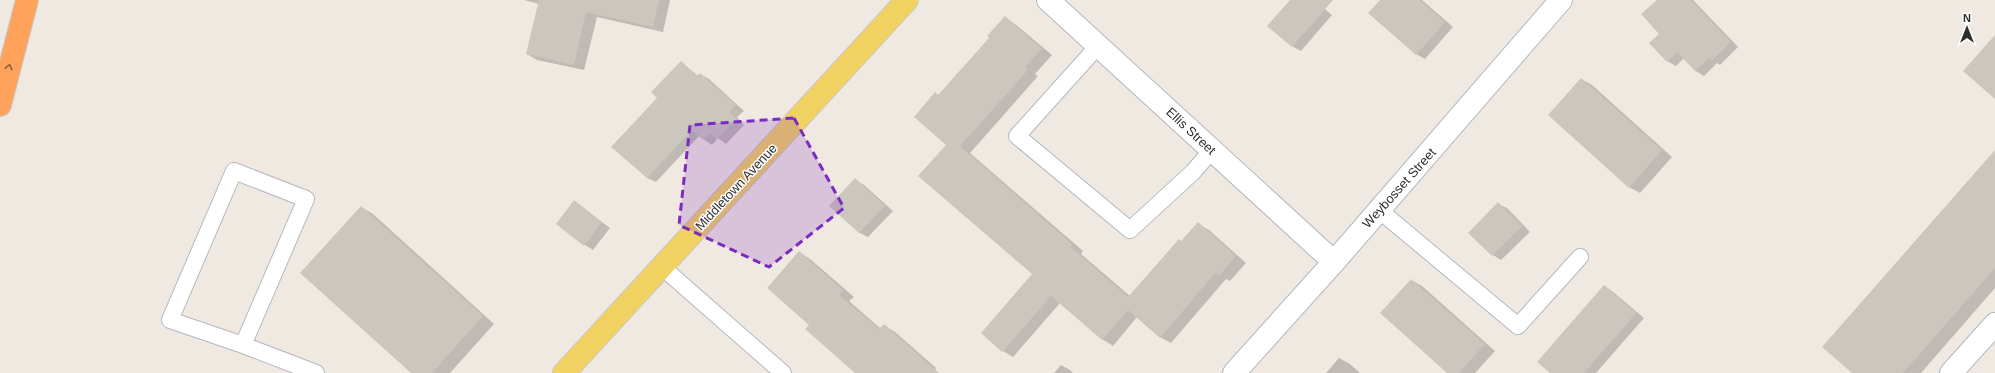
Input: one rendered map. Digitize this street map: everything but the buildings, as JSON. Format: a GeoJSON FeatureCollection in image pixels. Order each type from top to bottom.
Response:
{"type":"FeatureCollection","features":[{"type":"Feature","properties":{"kind":"highway"},"geometry":{"type":"LineString","coordinates":[[0,105],[27,0]]}},
{"type":"Feature","properties":{"kind":"main road","name":"Middletown Avenue"},"geometry":{"type":"LineString","coordinates":[[564,373],[907,0]]}},
{"type":"Feature","properties":{"kind":"street","name":"Ellis Street"},"geometry":{"type":"LineString","coordinates":[[1048,0],[1334,262]]}},
{"type":"Feature","properties":{"kind":"street","name":"Weybosset Street"},"geometry":{"type":"LineString","coordinates":[[1234,373],[1456,123],[1561,0]]}},
{"type":"Feature","properties":{"kind":"street"},"geometry":{"type":"LineString","coordinates":[[1951,373],[1995,324]]}},
{"type":"Feature","properties":{"kind":"lane"},"geometry":{"type":"LineString","coordinates":[[1098,46],[1017,136],[1130,230],[1193,172],[1212,150]]}},
{"type":"Feature","properties":{"kind":"lane"},"geometry":{"type":"LineString","coordinates":[[243,345],[306,199],[234,171],[170,320],[243,345],[316,373]]}},
{"type":"Feature","properties":{"kind":"lane"},"geometry":{"type":"LineString","coordinates":[[1378,210],[1518,326],[1580,257]]}},
{"type":"Feature","properties":{"kind":"lane"},"geometry":{"type":"LineString","coordinates":[[662,267],[783,373]]}},
{"type":"Feature","properties":{"kind":"highlighted area"},"geometry":{"type":"Polygon","coordinates":[[[794,118],[844,208],[769,267],[679,225],[690,125],[794,118]]]}}]}
